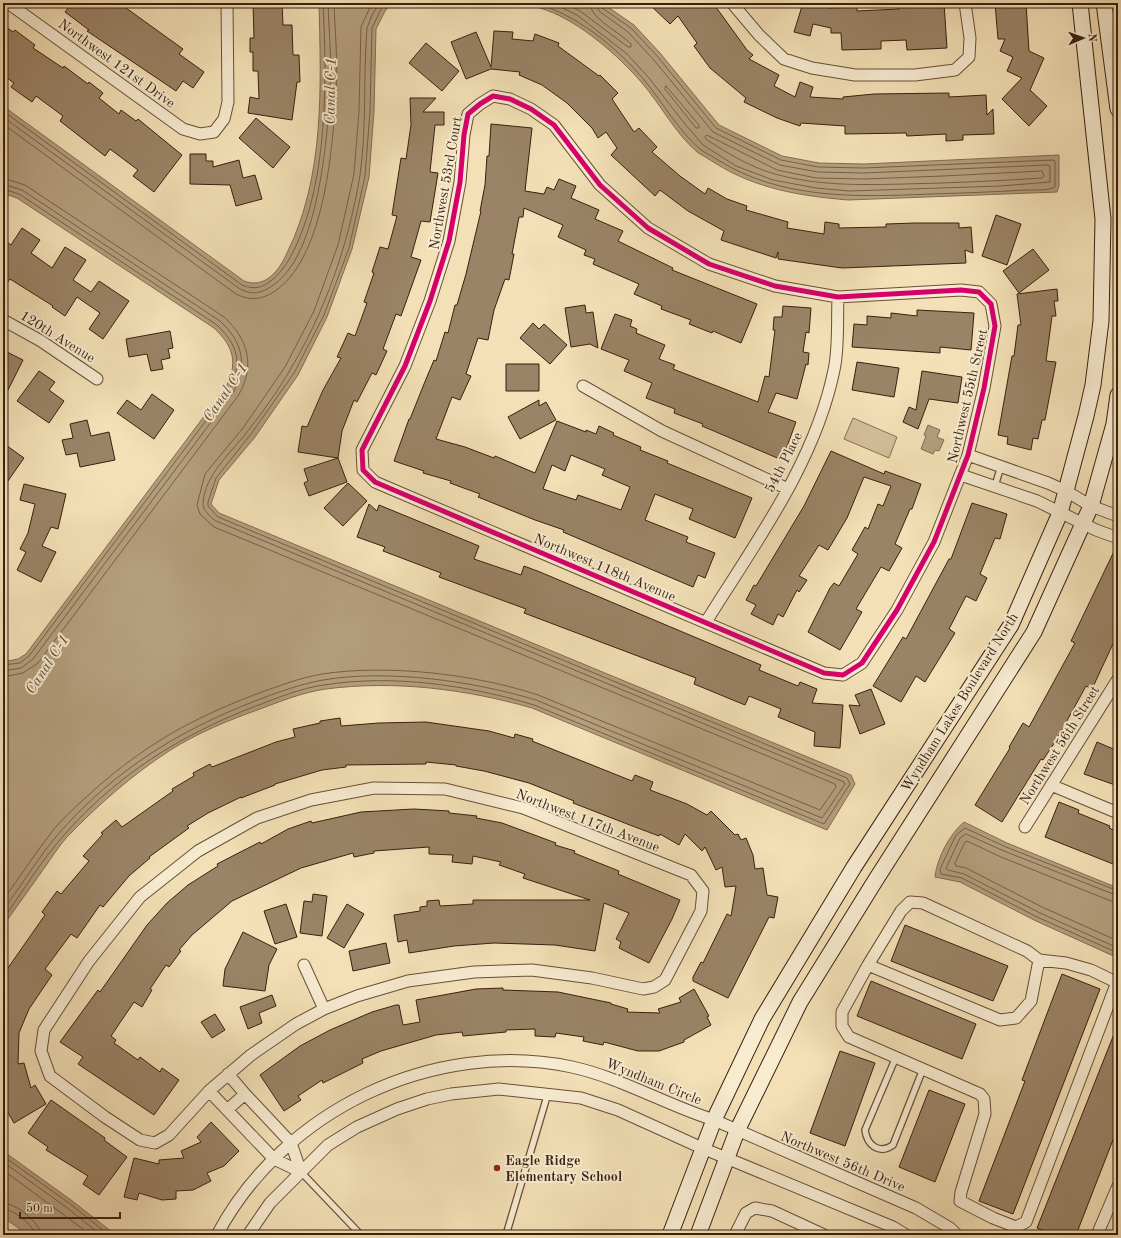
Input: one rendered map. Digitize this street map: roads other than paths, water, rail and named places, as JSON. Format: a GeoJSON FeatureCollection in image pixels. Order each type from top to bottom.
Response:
{"type":"FeatureCollection","features":[{"type":"Feature","properties":{"kind":"street","name":"Northwest 121st Drive"},"geometry":{"type":"LineString","coordinates":[[8,3],[183,129],[200,134],[214,132],[224,119],[228,102],[227,3]]}},
{"type":"Feature","properties":{"kind":"street"},"geometry":{"type":"LineString","coordinates":[[732,3],[759,35],[784,59],[812,68],[855,75],[915,75],[955,70],[969,57],[970,38],[965,3]]}},
{"type":"Feature","properties":{"kind":"street","name":"Wyndham Lakes Boulevard North"},"geometry":{"type":"LineString","coordinates":[[670,1235],[702,1148],[762,1019],[854,867],[1011,625],[1060,513],[1093,385],[1101,321],[1103,219],[1080,3]]}},
{"type":"Feature","properties":{"kind":"street"},"geometry":{"type":"LineString","coordinates":[[1104,3],[1118,109]]}},
{"type":"Feature","properties":{"kind":"street","name":"Northwest 53rd Court"},"geometry":{"type":"LineString","coordinates":[[363,470],[362,450],[405,366],[430,301],[448,240],[460,182],[464,135],[468,114],[493,96],[510,99],[531,109],[554,125],[600,185],[648,228],[709,264],[775,286],[838,297]]}},
{"type":"Feature","properties":{"kind":"street","name":"Northwest 55th Street"},"geometry":{"type":"LineString","coordinates":[[838,297],[961,290],[979,292],[991,304],[995,326],[984,388],[968,455],[934,542],[897,610],[862,663],[843,675]]}},
{"type":"Feature","properties":{"kind":"street","name":"54th Place"},"geometry":{"type":"LineString","coordinates":[[706,622],[788,489],[816,430],[834,370],[838,297]]}},
{"type":"Feature","properties":{"kind":"street","name":"120th Avenue"},"geometry":{"type":"LineString","coordinates":[[3,320],[41,341],[97,379]]}},
{"type":"Feature","properties":{"kind":"street"},"geometry":{"type":"LineString","coordinates":[[583,386],[662,431],[788,489]]}},
{"type":"Feature","properties":{"kind":"street","name":"Wyndham Lakes Boulevard North"},"geometry":{"type":"LineString","coordinates":[[698,1235],[737,1131],[800,1002],[875,881],[1034,632],[1090,506],[1114,424],[1118,395]]}},
{"type":"Feature","properties":{"kind":"street"},"geometry":{"type":"LineString","coordinates":[[968,455],[1066,491],[1090,506],[1118,516]]}},
{"type":"Feature","properties":{"kind":"street","name":"Northwest 118th Avenue"},"geometry":{"type":"LineString","coordinates":[[363,470],[375,482],[389,488],[824,672],[843,675]]}},
{"type":"Feature","properties":{"kind":"street"},"geometry":{"type":"LineString","coordinates":[[961,475],[1037,501],[1082,524],[1118,538]]}},
{"type":"Feature","properties":{"kind":"street","name":"Northwest 56th Street"},"geometry":{"type":"LineString","coordinates":[[1025,827],[1118,679]]}},
{"type":"Feature","properties":{"kind":"street"},"geometry":{"type":"LineString","coordinates":[[1050,785],[1118,813]]}},
{"type":"Feature","properties":{"kind":"street","name":"Northwest 117th Avenue"},"geometry":{"type":"LineString","coordinates":[[209,1091],[168,1135],[155,1143],[140,1140],[105,1117],[50,1076],[41,1050],[44,1030],[89,961],[140,898],[198,851],[257,818],[311,800],[374,788],[446,789],[523,808],[691,875],[703,891],[701,910],[665,980],[654,987],[643,989],[592,978],[532,970],[474,972],[408,981],[357,996],[324,1009]]}},
{"type":"Feature","properties":{"kind":"street"},"geometry":{"type":"LineString","coordinates":[[910,902],[923,903],[1027,951],[1039,960],[1066,963],[1091,970],[1118,982],[1026,1222],[1016,1226],[993,1218],[960,1201],[960,1192],[985,1114],[984,1099],[980,1094],[849,1037],[842,1026],[842,1012],[900,911],[910,902]]}},
{"type":"Feature","properties":{"kind":"street"},"geometry":{"type":"LineString","coordinates":[[868,965],[1000,1020],[1016,1018],[1031,1000],[1039,960]]}},
{"type":"Feature","properties":{"kind":"street"},"geometry":{"type":"LineString","coordinates":[[301,1172],[274,1159],[209,1091],[228,1074],[284,1032],[324,1009],[304,965]]}},
{"type":"Feature","properties":{"kind":"street","name":"Wyndham Circle"},"geometry":{"type":"LineString","coordinates":[[218,1235],[231,1209],[274,1159],[291,1142],[332,1112],[359,1097],[392,1083],[455,1064],[501,1060],[536,1062],[572,1067],[613,1078],[714,1120]]}},
{"type":"Feature","properties":{"kind":"street"},"geometry":{"type":"LineString","coordinates":[[228,1074],[291,1142],[301,1172]]}},
{"type":"Feature","properties":{"kind":"street"},"geometry":{"type":"LineString","coordinates":[[248,1235],[270,1203],[328,1145],[357,1127],[397,1109],[427,1099],[452,1094],[499,1089],[548,1093],[581,1098],[618,1110],[702,1148],[893,1228],[906,1235]]}},
{"type":"Feature","properties":{"kind":"street"},"geometry":{"type":"LineString","coordinates":[[227,1110],[245,1094]]}},
{"type":"Feature","properties":{"kind":"street","name":"Northwest 56th Drive"},"geometry":{"type":"LineString","coordinates":[[714,1120],[916,1208],[950,1228],[957,1235]]}},
{"type":"Feature","properties":{"kind":"street"},"geometry":{"type":"LineString","coordinates":[[1097,1235],[1118,1186]]}},
{"type":"Feature","properties":{"kind":"street"},"geometry":{"type":"LineString","coordinates":[[735,1235],[746,1213],[755,1208],[772,1211],[824,1235]]}},
{"type":"Feature","properties":{"kind":"lane"},"geometry":{"type":"LineString","coordinates":[[995,486],[1001,466]]}},
{"type":"Feature","properties":{"kind":"lane"},"geometry":{"type":"LineString","coordinates":[[896,1057],[865,1130],[866,1139],[870,1144],[880,1149],[888,1148],[893,1145],[923,1069]]}},
{"type":"Feature","properties":{"kind":"lane"},"geometry":{"type":"LineString","coordinates":[[506,1235],[548,1093]]}},
{"type":"Feature","properties":{"kind":"lane"},"geometry":{"type":"LineString","coordinates":[[301,1172],[361,1235]]}},
{"type":"Feature","properties":{"kind":"water","name":"Canal C-1"},"geometry":{"type":"Polygon","coordinates":[[[319,3],[401,3],[390,5],[385,11],[376,29],[374,111],[369,177],[352,249],[327,317],[298,375],[255,437],[219,480],[211,504],[219,513],[851,775],[855,784],[827,830],[532,708],[482,696],[430,688],[404,686],[352,686],[326,689],[309,692],[284,700],[213,727],[180,744],[155,760],[103,802],[67,837],[3,926],[3,662],[18,659],[26,654],[226,387],[230,378],[233,362],[230,348],[214,328],[17,198],[3,193],[3,106],[244,281],[258,283],[270,277],[284,260],[299,224],[308,193],[318,131],[320,99],[319,3]]]}},
{"type":"Feature","properties":{"kind":"water"},"geometry":{"type":"Polygon","coordinates":[[[513,3],[602,3],[634,25],[660,53],[719,125],[782,156],[819,163],[864,164],[1059,155],[1059,186],[1057,192],[848,200],[779,190],[763,185],[731,172],[697,152],[675,128],[633,73],[610,51],[585,31],[559,15],[546,10],[513,3]]]}},
{"type":"Feature","properties":{"kind":"water"},"geometry":{"type":"Polygon","coordinates":[[[928,425],[940,430],[937,437],[944,440],[939,451],[935,450],[933,454],[921,449],[928,425]]]}},
{"type":"Feature","properties":{"kind":"water"},"geometry":{"type":"Polygon","coordinates":[[[964,822],[1007,843],[1118,888],[1118,958],[1036,921],[960,882],[935,877],[938,862],[945,847],[953,833],[964,822]]]}},
{"type":"Feature","properties":{"kind":"water"},"geometry":{"type":"Polygon","coordinates":[[[3,1151],[71,1200],[116,1235],[28,1235],[3,1217],[3,1151]]]}},
{"type":"Feature","properties":{"kind":"place","name":"Eagle Ridge Elementary School"},"geometry":{"type":"Point","coordinates":[497,1168]}}]}
